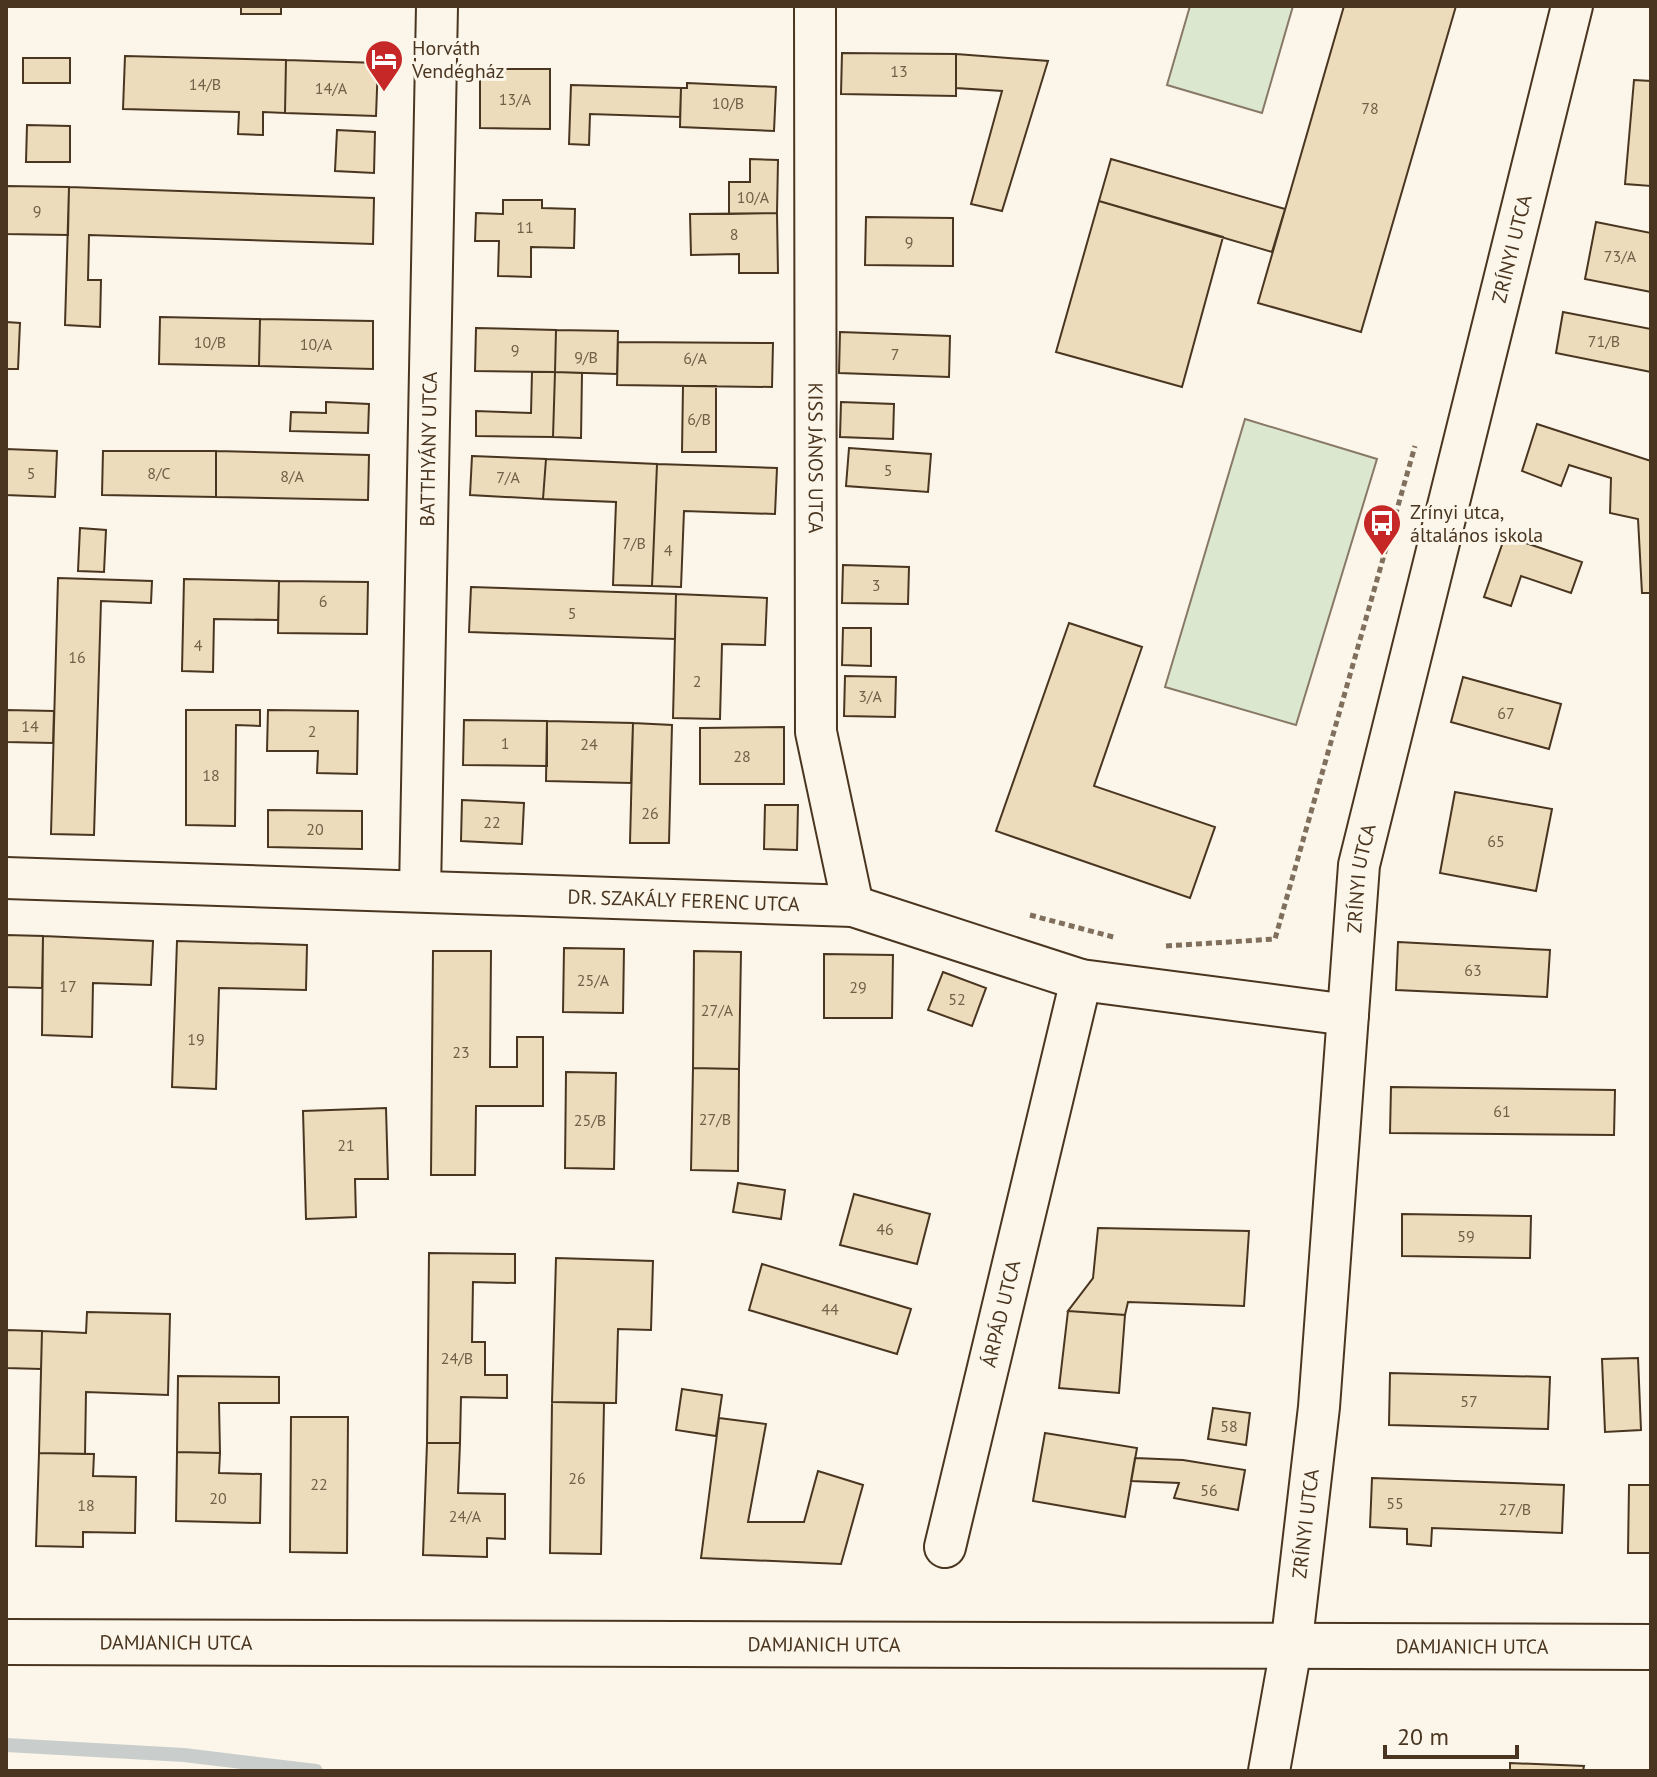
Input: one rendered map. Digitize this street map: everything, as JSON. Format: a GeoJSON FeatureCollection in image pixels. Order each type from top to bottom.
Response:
{"type":"FeatureCollection","features":[{"type":"Feature","properties":{"kind":"street","name":"BATTHYÁNY UTCA"},"geometry":{"type":"LineString","coordinates":[[420,891],[437,6]]}},
{"type":"Feature","properties":{"kind":"street","name":"KISS JÁNOS UTCA"},"geometry":{"type":"LineString","coordinates":[[815,6],[816,732],[853,906]]}},
{"type":"Feature","properties":{"kind":"street","name":"ZRÍNYI UTCA"},"geometry":{"type":"LineString","coordinates":[[1269,1771],[1291,1648],[1319,1407],[1359,865],[1572,6]]}},
{"type":"Feature","properties":{"kind":"street","name":"DR. SZAKÁLY FERENC UTCA"},"geometry":{"type":"LineString","coordinates":[[6,878],[853,906],[1081,980],[1348,1015]]}},
{"type":"Feature","properties":{"kind":"street","name":"ÁRPÁD UTCA"},"geometry":{"type":"LineString","coordinates":[[945,1547],[1081,980]]}},
{"type":"Feature","properties":{"kind":"street","name":"DAMJANICH UTCA"},"geometry":{"type":"LineString","coordinates":[[6,1642],[1648,1648]]}},
{"type":"Feature","properties":{"kind":"path"},"geometry":{"type":"LineString","coordinates":[[1163,946],[1275,939],[1417,441]]}},
{"type":"Feature","properties":{"kind":"path"},"geometry":{"type":"LineString","coordinates":[[1026,914],[1132,943]]}},
{"type":"Feature","properties":{"kind":"green space"},"geometry":{"type":"Polygon","coordinates":[[[1190,6],[1293,6],[1262,113],[1167,85],[1190,6]]]}},
{"type":"Feature","properties":{"kind":"green space"},"geometry":{"type":"Polygon","coordinates":[[[1245,419],[1377,459],[1296,725],[1165,687],[1245,419]]]}},
{"type":"Feature","properties":{"kind":"building"},"geometry":{"type":"Polygon","coordinates":[[[241,6],[281,6],[281,14],[241,14],[241,6]]]}},
{"type":"Feature","properties":{"kind":"building"},"geometry":{"type":"Polygon","coordinates":[[[1344,6],[1456,6],[1361,332],[1258,303],[1344,6]]]}},
{"type":"Feature","properties":{"kind":"building"},"geometry":{"type":"Polygon","coordinates":[[[842,53],[956,54],[956,96],[841,94],[842,53]]]}},
{"type":"Feature","properties":{"kind":"building"},"geometry":{"type":"Polygon","coordinates":[[[956,54],[1048,61],[1002,211],[971,204],[1002,91],[956,88],[956,54]]]}},
{"type":"Feature","properties":{"kind":"building"},"geometry":{"type":"Polygon","coordinates":[[[125,56],[286,60],[285,113],[263,112],[263,135],[238,134],[239,112],[123,109],[125,56]]]}},
{"type":"Feature","properties":{"kind":"building"},"geometry":{"type":"Polygon","coordinates":[[[23,58],[70,58],[70,83],[23,83],[23,58]]]}},
{"type":"Feature","properties":{"kind":"building"},"geometry":{"type":"Polygon","coordinates":[[[286,60],[378,63],[376,116],[285,113],[286,60]]]}},
{"type":"Feature","properties":{"kind":"building"},"geometry":{"type":"Polygon","coordinates":[[[480,69],[550,69],[550,129],[480,128],[480,69]]]}},
{"type":"Feature","properties":{"kind":"building"},"geometry":{"type":"Polygon","coordinates":[[[1634,80],[1651,81],[1651,186],[1625,184],[1634,80]]]}},
{"type":"Feature","properties":{"kind":"building"},"geometry":{"type":"Polygon","coordinates":[[[687,83],[776,87],[774,131],[680,127],[681,88],[687,88],[687,83]]]}},
{"type":"Feature","properties":{"kind":"building"},"geometry":{"type":"Polygon","coordinates":[[[571,85],[681,88],[680,117],[590,114],[589,145],[569,144],[571,85]]]}},
{"type":"Feature","properties":{"kind":"building"},"geometry":{"type":"Polygon","coordinates":[[[27,125],[70,126],[70,162],[26,162],[27,125]]]}},
{"type":"Feature","properties":{"kind":"building"},"geometry":{"type":"Polygon","coordinates":[[[337,130],[375,132],[374,173],[335,171],[337,130]]]}},
{"type":"Feature","properties":{"kind":"building"},"geometry":{"type":"Polygon","coordinates":[[[750,159],[778,160],[777,213],[729,214],[729,182],[750,182],[750,159]]]}},
{"type":"Feature","properties":{"kind":"building"},"geometry":{"type":"Polygon","coordinates":[[[1111,159],[1285,209],[1272,252],[1099,201],[1111,159]]]}},
{"type":"Feature","properties":{"kind":"building"},"geometry":{"type":"Polygon","coordinates":[[[6,186],[69,187],[68,235],[6,234],[6,186]]]}},
{"type":"Feature","properties":{"kind":"building"},"geometry":{"type":"Polygon","coordinates":[[[69,187],[374,198],[373,244],[89,235],[88,280],[101,280],[100,327],[65,325],[69,187]]]}},
{"type":"Feature","properties":{"kind":"building"},"geometry":{"type":"Polygon","coordinates":[[[503,200],[542,200],[542,208],[575,209],[574,248],[531,247],[531,277],[498,276],[499,241],[475,241],[476,213],[503,214],[503,200]]]}},
{"type":"Feature","properties":{"kind":"building"},"geometry":{"type":"Polygon","coordinates":[[[1099,201],[1223,237],[1182,387],[1056,352],[1099,201]]]}},
{"type":"Feature","properties":{"kind":"building"},"geometry":{"type":"Polygon","coordinates":[[[777,213],[778,273],[739,273],[739,254],[691,255],[690,214],[777,213]]]}},
{"type":"Feature","properties":{"kind":"building"},"geometry":{"type":"Polygon","coordinates":[[[866,217],[953,218],[953,266],[865,265],[866,217]]]}},
{"type":"Feature","properties":{"kind":"building"},"geometry":{"type":"Polygon","coordinates":[[[1596,222],[1651,233],[1651,292],[1585,279],[1596,222]]]}},
{"type":"Feature","properties":{"kind":"building"},"geometry":{"type":"Polygon","coordinates":[[[1563,312],[1651,329],[1651,372],[1556,353],[1563,312]]]}},
{"type":"Feature","properties":{"kind":"building"},"geometry":{"type":"Polygon","coordinates":[[[160,317],[260,319],[259,366],[159,364],[160,317]]]}},
{"type":"Feature","properties":{"kind":"building"},"geometry":{"type":"Polygon","coordinates":[[[260,319],[373,321],[373,369],[259,366],[260,319]]]}},
{"type":"Feature","properties":{"kind":"building"},"geometry":{"type":"Polygon","coordinates":[[[6,322],[20,323],[18,369],[6,369],[6,322]]]}},
{"type":"Feature","properties":{"kind":"building"},"geometry":{"type":"Polygon","coordinates":[[[476,328],[556,330],[555,372],[475,371],[476,328]]]}},
{"type":"Feature","properties":{"kind":"building"},"geometry":{"type":"Polygon","coordinates":[[[556,330],[618,331],[617,374],[555,372],[556,330]]]}},
{"type":"Feature","properties":{"kind":"building"},"geometry":{"type":"Polygon","coordinates":[[[840,332],[950,336],[949,377],[839,373],[840,332]]]}},
{"type":"Feature","properties":{"kind":"building"},"geometry":{"type":"Polygon","coordinates":[[[618,342],[773,343],[772,387],[617,385],[618,342]]]}},
{"type":"Feature","properties":{"kind":"building"},"geometry":{"type":"Polygon","coordinates":[[[532,372],[555,372],[553,437],[476,436],[476,411],[531,413],[532,372]]]}},
{"type":"Feature","properties":{"kind":"building"},"geometry":{"type":"Polygon","coordinates":[[[555,372],[582,373],[581,438],[553,437],[555,372]]]}},
{"type":"Feature","properties":{"kind":"building"},"geometry":{"type":"Polygon","coordinates":[[[683,386],[716,386],[716,452],[682,452],[683,386]]]}},
{"type":"Feature","properties":{"kind":"building"},"geometry":{"type":"Polygon","coordinates":[[[326,402],[369,404],[368,433],[290,431],[291,412],[326,413],[326,402]]]}},
{"type":"Feature","properties":{"kind":"building"},"geometry":{"type":"Polygon","coordinates":[[[841,402],[894,404],[893,439],[840,437],[841,402]]]}},
{"type":"Feature","properties":{"kind":"building"},"geometry":{"type":"Polygon","coordinates":[[[1537,424],[1651,461],[1651,593],[1642,593],[1638,519],[1610,513],[1611,478],[1569,465],[1561,486],[1522,471],[1537,424]]]}},
{"type":"Feature","properties":{"kind":"building"},"geometry":{"type":"Polygon","coordinates":[[[849,448],[931,454],[928,492],[846,486],[849,448]]]}},
{"type":"Feature","properties":{"kind":"building"},"geometry":{"type":"Polygon","coordinates":[[[6,449],[57,451],[55,497],[6,495],[6,449]]]}},
{"type":"Feature","properties":{"kind":"building"},"geometry":{"type":"Polygon","coordinates":[[[103,451],[216,451],[216,497],[102,495],[103,451]]]}},
{"type":"Feature","properties":{"kind":"building"},"geometry":{"type":"Polygon","coordinates":[[[216,451],[369,455],[368,500],[216,497],[216,451]]]}},
{"type":"Feature","properties":{"kind":"building"},"geometry":{"type":"Polygon","coordinates":[[[472,456],[546,459],[543,499],[470,495],[472,456]]]}},
{"type":"Feature","properties":{"kind":"building"},"geometry":{"type":"Polygon","coordinates":[[[546,459],[657,464],[652,586],[613,585],[616,502],[543,499],[546,459]]]}},
{"type":"Feature","properties":{"kind":"building"},"geometry":{"type":"Polygon","coordinates":[[[657,464],[777,468],[775,514],[684,511],[681,587],[652,586],[657,464]]]}},
{"type":"Feature","properties":{"kind":"building"},"geometry":{"type":"Polygon","coordinates":[[[80,528],[106,530],[104,572],[78,571],[80,528]]]}},
{"type":"Feature","properties":{"kind":"building"},"geometry":{"type":"Polygon","coordinates":[[[1505,536],[1582,562],[1571,593],[1521,576],[1511,606],[1484,597],[1505,536]]]}},
{"type":"Feature","properties":{"kind":"building"},"geometry":{"type":"Polygon","coordinates":[[[843,565],[909,567],[908,604],[842,603],[843,565]]]}},
{"type":"Feature","properties":{"kind":"building"},"geometry":{"type":"Polygon","coordinates":[[[58,578],[152,581],[151,603],[101,601],[94,835],[51,834],[58,578]]]}},
{"type":"Feature","properties":{"kind":"building"},"geometry":{"type":"Polygon","coordinates":[[[184,579],[279,581],[278,620],[214,619],[213,672],[182,671],[184,579]]]}},
{"type":"Feature","properties":{"kind":"building"},"geometry":{"type":"Polygon","coordinates":[[[279,581],[368,582],[367,634],[278,633],[279,581]]]}},
{"type":"Feature","properties":{"kind":"building"},"geometry":{"type":"Polygon","coordinates":[[[471,587],[676,594],[675,639],[469,632],[471,587]]]}},
{"type":"Feature","properties":{"kind":"building"},"geometry":{"type":"Polygon","coordinates":[[[676,594],[767,598],[765,645],[722,644],[720,719],[673,718],[676,594]]]}},
{"type":"Feature","properties":{"kind":"building"},"geometry":{"type":"Polygon","coordinates":[[[1069,623],[1142,647],[1094,786],[1215,827],[1190,898],[996,831],[1069,623]]]}},
{"type":"Feature","properties":{"kind":"building"},"geometry":{"type":"Polygon","coordinates":[[[843,628],[871,628],[871,666],[842,665],[843,628]]]}},
{"type":"Feature","properties":{"kind":"building"},"geometry":{"type":"Polygon","coordinates":[[[845,676],[896,677],[895,717],[844,716],[845,676]]]}},
{"type":"Feature","properties":{"kind":"building"},"geometry":{"type":"Polygon","coordinates":[[[1463,677],[1561,704],[1549,749],[1451,722],[1463,677]]]}},
{"type":"Feature","properties":{"kind":"building"},"geometry":{"type":"Polygon","coordinates":[[[6,710],[54,711],[53,743],[6,742],[6,710]]]}},
{"type":"Feature","properties":{"kind":"building"},"geometry":{"type":"Polygon","coordinates":[[[186,710],[260,710],[260,726],[236,725],[235,826],[186,825],[186,710]]]}},
{"type":"Feature","properties":{"kind":"building"},"geometry":{"type":"Polygon","coordinates":[[[268,710],[358,711],[357,774],[317,773],[318,751],[267,751],[268,710]]]}},
{"type":"Feature","properties":{"kind":"building"},"geometry":{"type":"Polygon","coordinates":[[[464,720],[547,721],[547,766],[463,765],[464,720]]]}},
{"type":"Feature","properties":{"kind":"building"},"geometry":{"type":"Polygon","coordinates":[[[547,721],[633,723],[631,783],[546,781],[547,721]]]}},
{"type":"Feature","properties":{"kind":"building"},"geometry":{"type":"Polygon","coordinates":[[[633,723],[672,725],[669,843],[630,843],[633,723]]]}},
{"type":"Feature","properties":{"kind":"building"},"geometry":{"type":"Polygon","coordinates":[[[784,727],[784,784],[700,784],[700,728],[784,727]]]}},
{"type":"Feature","properties":{"kind":"building"},"geometry":{"type":"Polygon","coordinates":[[[1455,792],[1552,809],[1536,891],[1440,873],[1455,792]]]}},
{"type":"Feature","properties":{"kind":"building"},"geometry":{"type":"Polygon","coordinates":[[[462,800],[524,803],[522,844],[461,841],[462,800]]]}},
{"type":"Feature","properties":{"kind":"building"},"geometry":{"type":"Polygon","coordinates":[[[765,805],[798,805],[797,850],[764,849],[765,805]]]}},
{"type":"Feature","properties":{"kind":"building"},"geometry":{"type":"Polygon","coordinates":[[[268,810],[362,811],[362,849],[268,847],[268,810]]]}},
{"type":"Feature","properties":{"kind":"building"},"geometry":{"type":"Polygon","coordinates":[[[6,935],[43,936],[42,988],[6,987],[6,935]]]}},
{"type":"Feature","properties":{"kind":"building"},"geometry":{"type":"Polygon","coordinates":[[[43,936],[153,941],[151,985],[93,983],[92,1037],[42,1035],[43,936]]]}},
{"type":"Feature","properties":{"kind":"building"},"geometry":{"type":"Polygon","coordinates":[[[177,941],[307,945],[306,990],[219,988],[216,1089],[172,1087],[177,941]]]}},
{"type":"Feature","properties":{"kind":"building"},"geometry":{"type":"Polygon","coordinates":[[[1398,942],[1550,950],[1547,997],[1396,990],[1398,942]]]}},
{"type":"Feature","properties":{"kind":"building"},"geometry":{"type":"Polygon","coordinates":[[[564,948],[624,949],[623,1013],[563,1012],[564,948]]]}},
{"type":"Feature","properties":{"kind":"building"},"geometry":{"type":"Polygon","coordinates":[[[433,951],[491,951],[490,1067],[517,1067],[517,1037],[543,1037],[543,1106],[476,1106],[475,1175],[431,1175],[433,951]]]}},
{"type":"Feature","properties":{"kind":"building"},"geometry":{"type":"Polygon","coordinates":[[[694,951],[741,952],[739,1069],[693,1068],[694,951]]]}},
{"type":"Feature","properties":{"kind":"building"},"geometry":{"type":"Polygon","coordinates":[[[824,954],[893,955],[892,1018],[824,1018],[824,954]]]}},
{"type":"Feature","properties":{"kind":"building"},"geometry":{"type":"Polygon","coordinates":[[[943,972],[986,988],[972,1026],[928,1010],[943,972]]]}},
{"type":"Feature","properties":{"kind":"building"},"geometry":{"type":"Polygon","coordinates":[[[693,1068],[739,1069],[738,1171],[691,1170],[693,1068]]]}},
{"type":"Feature","properties":{"kind":"building"},"geometry":{"type":"Polygon","coordinates":[[[566,1072],[616,1073],[614,1169],[565,1168],[566,1072]]]}},
{"type":"Feature","properties":{"kind":"building"},"geometry":{"type":"Polygon","coordinates":[[[1391,1087],[1615,1090],[1614,1135],[1390,1133],[1391,1087]]]}},
{"type":"Feature","properties":{"kind":"building"},"geometry":{"type":"Polygon","coordinates":[[[386,1108],[388,1179],[355,1179],[356,1217],[306,1219],[303,1111],[386,1108]]]}},
{"type":"Feature","properties":{"kind":"building"},"geometry":{"type":"Polygon","coordinates":[[[738,1183],[785,1190],[781,1219],[733,1212],[738,1183]]]}},
{"type":"Feature","properties":{"kind":"building"},"geometry":{"type":"Polygon","coordinates":[[[854,1194],[930,1214],[917,1264],[840,1245],[854,1194]]]}},
{"type":"Feature","properties":{"kind":"building"},"geometry":{"type":"Polygon","coordinates":[[[1402,1214],[1531,1216],[1530,1258],[1402,1256],[1402,1214]]]}},
{"type":"Feature","properties":{"kind":"building"},"geometry":{"type":"Polygon","coordinates":[[[1098,1228],[1249,1231],[1244,1306],[1128,1302],[1125,1315],[1068,1311],[1093,1278],[1098,1228]]]}},
{"type":"Feature","properties":{"kind":"building"},"geometry":{"type":"Polygon","coordinates":[[[429,1253],[515,1254],[515,1283],[473,1282],[472,1342],[485,1342],[485,1375],[507,1375],[507,1398],[461,1397],[460,1443],[427,1443],[429,1253]]]}},
{"type":"Feature","properties":{"kind":"building"},"geometry":{"type":"Polygon","coordinates":[[[556,1258],[653,1261],[651,1330],[618,1329],[616,1403],[552,1402],[556,1258]]]}},
{"type":"Feature","properties":{"kind":"building"},"geometry":{"type":"Polygon","coordinates":[[[762,1264],[911,1309],[897,1354],[749,1310],[762,1264]]]}},
{"type":"Feature","properties":{"kind":"building"},"geometry":{"type":"Polygon","coordinates":[[[1068,1311],[1125,1315],[1119,1393],[1059,1388],[1068,1311]]]}},
{"type":"Feature","properties":{"kind":"building"},"geometry":{"type":"Polygon","coordinates":[[[87,1312],[170,1314],[168,1395],[86,1392],[85,1454],[39,1453],[42,1331],[86,1333],[87,1312]]]}},
{"type":"Feature","properties":{"kind":"building"},"geometry":{"type":"Polygon","coordinates":[[[6,1330],[42,1331],[41,1369],[6,1368],[6,1330]]]}},
{"type":"Feature","properties":{"kind":"building"},"geometry":{"type":"Polygon","coordinates":[[[1638,1358],[1641,1430],[1605,1432],[1602,1359],[1638,1358]]]}},
{"type":"Feature","properties":{"kind":"building"},"geometry":{"type":"Polygon","coordinates":[[[1390,1373],[1550,1377],[1548,1429],[1389,1425],[1390,1373]]]}},
{"type":"Feature","properties":{"kind":"building"},"geometry":{"type":"Polygon","coordinates":[[[178,1376],[279,1377],[279,1403],[219,1403],[220,1453],[177,1452],[178,1376]]]}},
{"type":"Feature","properties":{"kind":"building"},"geometry":{"type":"Polygon","coordinates":[[[682,1389],[722,1395],[716,1436],[676,1430],[682,1389]]]}},
{"type":"Feature","properties":{"kind":"building"},"geometry":{"type":"Polygon","coordinates":[[[552,1402],[604,1403],[601,1554],[550,1553],[552,1402]]]}},
{"type":"Feature","properties":{"kind":"building"},"geometry":{"type":"Polygon","coordinates":[[[1213,1408],[1250,1413],[1246,1445],[1208,1439],[1213,1408]]]}},
{"type":"Feature","properties":{"kind":"building"},"geometry":{"type":"Polygon","coordinates":[[[291,1417],[348,1417],[347,1553],[290,1552],[291,1417]]]}},
{"type":"Feature","properties":{"kind":"building"},"geometry":{"type":"Polygon","coordinates":[[[719,1418],[766,1424],[748,1522],[804,1522],[818,1471],[863,1485],[841,1564],[701,1558],[719,1418]]]}},
{"type":"Feature","properties":{"kind":"building"},"geometry":{"type":"Polygon","coordinates":[[[1045,1433],[1137,1448],[1125,1517],[1033,1501],[1045,1433]]]}},
{"type":"Feature","properties":{"kind":"building"},"geometry":{"type":"Polygon","coordinates":[[[427,1443],[460,1443],[458,1493],[505,1494],[505,1539],[487,1538],[487,1557],[423,1555],[427,1443]]]}},
{"type":"Feature","properties":{"kind":"building"},"geometry":{"type":"Polygon","coordinates":[[[177,1452],[220,1453],[219,1473],[261,1474],[260,1523],[176,1521],[177,1452]]]}},
{"type":"Feature","properties":{"kind":"building"},"geometry":{"type":"Polygon","coordinates":[[[39,1453],[94,1454],[93,1476],[136,1477],[135,1533],[83,1532],[83,1547],[36,1546],[39,1453]]]}},
{"type":"Feature","properties":{"kind":"building"},"geometry":{"type":"Polygon","coordinates":[[[1135,1458],[1183,1460],[1245,1470],[1238,1510],[1174,1498],[1179,1483],[1131,1481],[1135,1458]]]}},
{"type":"Feature","properties":{"kind":"building"},"geometry":{"type":"Polygon","coordinates":[[[1372,1478],[1564,1485],[1562,1533],[1432,1528],[1431,1546],[1407,1544],[1407,1529],[1370,1527],[1372,1478]]]}},
{"type":"Feature","properties":{"kind":"building"},"geometry":{"type":"Polygon","coordinates":[[[1629,1485],[1651,1485],[1651,1553],[1628,1553],[1629,1485]]]}},
{"type":"Feature","properties":{"kind":"building"},"geometry":{"type":"Polygon","coordinates":[[[1510,1763],[1584,1766],[1583,1771],[1510,1771],[1510,1763]]]}},
{"type":"Feature","properties":{"kind":"waterway"},"geometry":{"type":"LineString","coordinates":[[6,1745],[184,1755],[316,1771]]}},
{"type":"Feature","properties":{"kind":"place","name":"Horváth Vendégház"},"geometry":{"type":"Point","coordinates":[384,93]}},
{"type":"Feature","properties":{"kind":"place","name":"Zrínyi utca, általános iskola"},"geometry":{"type":"Point","coordinates":[1382,557]}}]}
